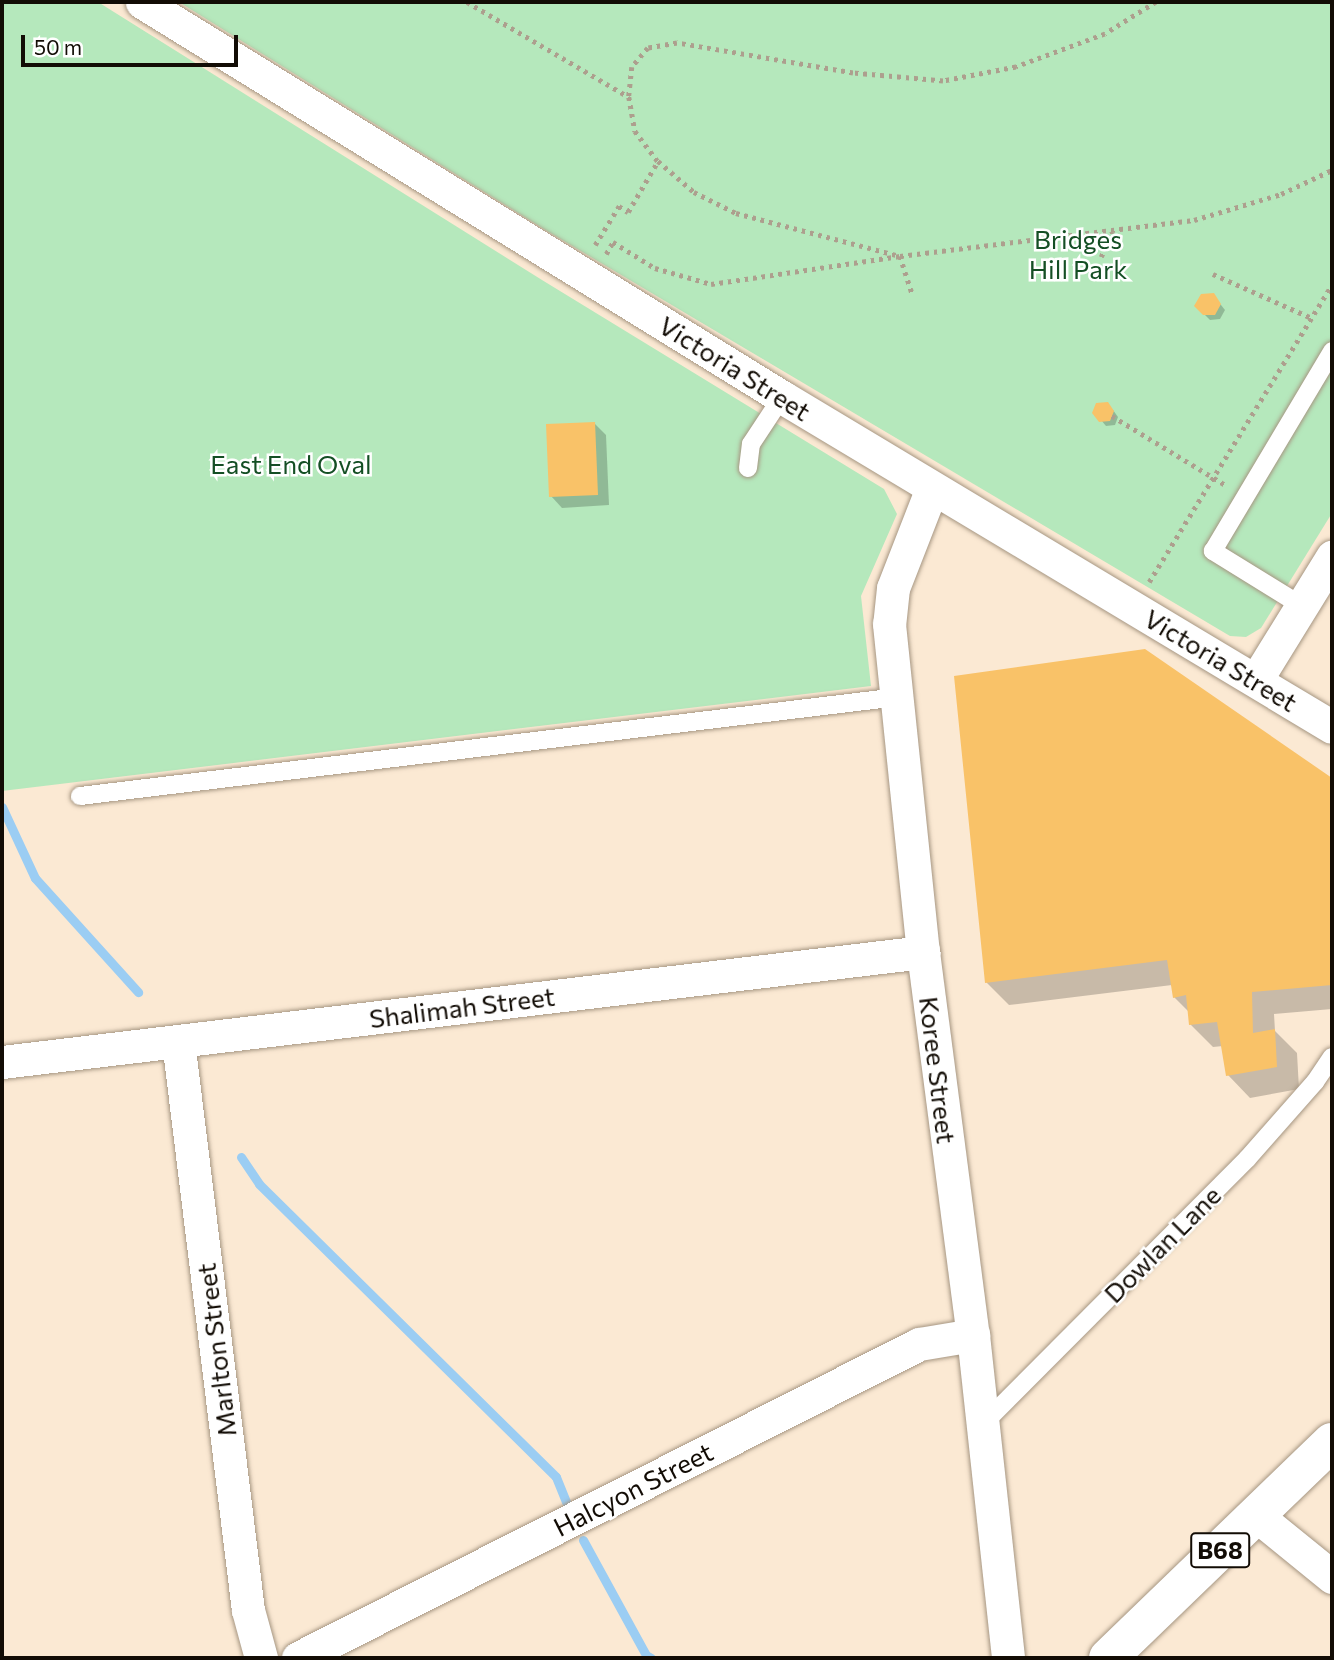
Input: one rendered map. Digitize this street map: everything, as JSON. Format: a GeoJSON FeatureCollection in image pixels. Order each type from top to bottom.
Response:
{"type":"FeatureCollection","features":[{"type":"Feature","properties":{"kind":"main road","name":"B68"},"geometry":{"type":"LineString","coordinates":[[1108,1658],[1332,1442]]}},
{"type":"Feature","properties":{"kind":"street","name":"Victoria Street"},"geometry":{"type":"LineString","coordinates":[[142,2],[782,397],[1332,727]]}},
{"type":"Feature","properties":{"kind":"street","name":"Koree Street"},"geometry":{"type":"LineString","coordinates":[[932,488],[893,587],[889,605],[923,952],[973,1335],[1008,1658]]}},
{"type":"Feature","properties":{"kind":"street"},"geometry":{"type":"LineString","coordinates":[[1256,680],[1332,557]]}},
{"type":"Feature","properties":{"kind":"street","name":"Shalimah Street"},"geometry":{"type":"LineString","coordinates":[[2,1062],[923,952]]}},
{"type":"Feature","properties":{"kind":"street","name":"Marlton Street"},"geometry":{"type":"LineString","coordinates":[[178,1041],[248,1610],[261,1658]]}},
{"type":"Feature","properties":{"kind":"street","name":"Halcyon Street"},"geometry":{"type":"LineString","coordinates":[[298,1658],[919,1344],[973,1335]]}},
{"type":"Feature","properties":{"kind":"street"},"geometry":{"type":"LineString","coordinates":[[1257,1516],[1332,1577]]}},
{"type":"Feature","properties":{"kind":"lane"},"geometry":{"type":"LineString","coordinates":[[1302,606],[1213,551],[1332,351]]}},
{"type":"Feature","properties":{"kind":"lane"},"geometry":{"type":"LineString","coordinates":[[748,468],[751,444],[782,397]]}},
{"type":"Feature","properties":{"kind":"lane"},"geometry":{"type":"LineString","coordinates":[[80,796],[898,697]]}},
{"type":"Feature","properties":{"kind":"lane","name":"Dowlan Lane"},"geometry":{"type":"LineString","coordinates":[[983,1424],[1247,1158],[1315,1082],[1332,1057]]}},
{"type":"Feature","properties":{"kind":"path"},"geometry":{"type":"LineString","coordinates":[[467,2],[629,97]]}},
{"type":"Feature","properties":{"kind":"path"},"geometry":{"type":"LineString","coordinates":[[900,256],[736,213],[694,192],[658,162],[635,131],[629,97],[632,67],[648,48],[677,43],[853,73],[943,81],[1016,67],[1105,34],[1156,2]]}},
{"type":"Feature","properties":{"kind":"path"},"geometry":{"type":"LineString","coordinates":[[658,162],[628,212],[618,206],[594,247],[606,254],[613,242],[655,268],[711,284],[900,256],[1194,220],[1281,194],[1332,170]]}},
{"type":"Feature","properties":{"kind":"path"},"geometry":{"type":"LineString","coordinates":[[1101,257],[1112,231]]}},
{"type":"Feature","properties":{"kind":"path"},"geometry":{"type":"LineString","coordinates":[[900,256],[912,294]]}},
{"type":"Feature","properties":{"kind":"path"},"geometry":{"type":"LineString","coordinates":[[1213,274],[1312,318]]}},
{"type":"Feature","properties":{"kind":"path"},"geometry":{"type":"LineString","coordinates":[[1144,590],[1332,285]]}},
{"type":"Feature","properties":{"kind":"path"},"geometry":{"type":"LineString","coordinates":[[1112,416],[1245,497]]}},
{"type":"Feature","properties":{"kind":"green space","name":"East End Oval"},"geometry":{"type":"Polygon","coordinates":[[[2,2],[98,2],[542,280],[884,489],[897,514],[861,596],[871,686],[2,791],[2,2]]]}},
{"type":"Feature","properties":{"kind":"green space","name":"Bridges Hill Park"},"geometry":{"type":"Polygon","coordinates":[[[179,2],[1332,2],[1332,513],[1261,628],[1246,637],[1230,636],[547,231],[179,2]]]}},
{"type":"Feature","properties":{"kind":"building"},"geometry":{"type":"Polygon","coordinates":[[[1214,293],[1221,304],[1215,315],[1203,315],[1194,306],[1201,294],[1214,293]]]}},
{"type":"Feature","properties":{"kind":"building"},"geometry":{"type":"Polygon","coordinates":[[[1108,402],[1114,411],[1110,421],[1099,422],[1092,413],[1096,403],[1108,402]]]}},
{"type":"Feature","properties":{"kind":"building"},"geometry":{"type":"Polygon","coordinates":[[[595,422],[598,495],[549,497],[546,424],[595,422]]]}},
{"type":"Feature","properties":{"kind":"building"},"geometry":{"type":"Polygon","coordinates":[[[1145,649],[1332,778],[1332,985],[1252,992],[1253,1033],[1275,1029],[1277,1067],[1226,1076],[1217,1022],[1189,1025],[1186,995],[1173,998],[1167,960],[985,983],[954,676],[1145,649]]]}},
{"type":"Feature","properties":{"kind":"waterway"},"geometry":{"type":"LineString","coordinates":[[2,807],[35,878],[138,992]]}},
{"type":"Feature","properties":{"kind":"waterway"},"geometry":{"type":"LineString","coordinates":[[241,1157],[259,1184],[556,1477],[566,1502]]}},
{"type":"Feature","properties":{"kind":"waterway"},"geometry":{"type":"LineString","coordinates":[[583,1540],[646,1655],[651,1658]]}}]}
